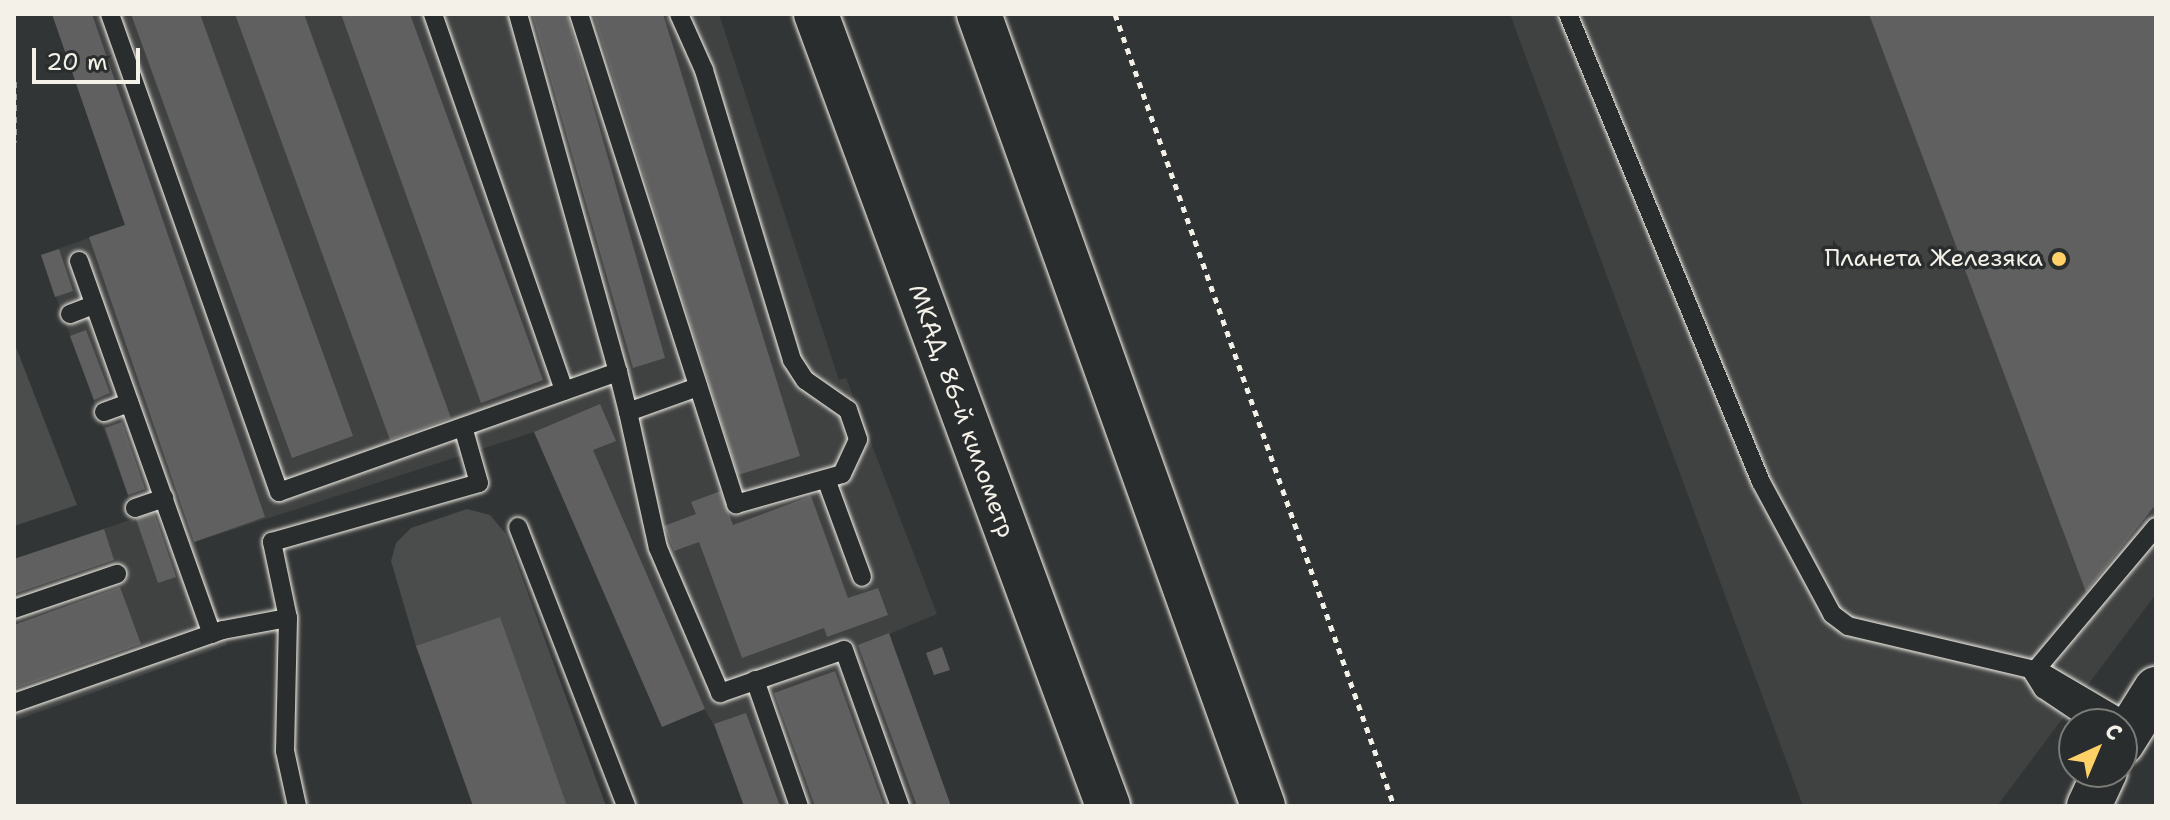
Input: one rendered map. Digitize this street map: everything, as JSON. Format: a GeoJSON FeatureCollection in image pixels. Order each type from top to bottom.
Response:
{"type":"FeatureCollection","features":[{"type":"Feature","properties":{"kind":"main road","name":"МКАД, 86-й километр"},"geometry":{"type":"LineString","coordinates":[[816,14],[1108,806]]}},
{"type":"Feature","properties":{"kind":"main road"},"geometry":{"type":"LineString","coordinates":[[984,20],[1263,806]]}},
{"type":"Feature","properties":{"kind":"main road"},"geometry":{"type":"LineString","coordinates":[[2138,711],[2156,689]]}},
{"type":"Feature","properties":{"kind":"lane"},"geometry":{"type":"LineString","coordinates":[[110,14],[279,492],[618,372]]}},
{"type":"Feature","properties":{"kind":"lane"},"geometry":{"type":"LineString","coordinates":[[433,14],[564,391]]}},
{"type":"Feature","properties":{"kind":"lane"},"geometry":{"type":"LineString","coordinates":[[518,14],[618,372],[658,548],[720,693],[844,650],[900,806]]}},
{"type":"Feature","properties":{"kind":"lane"},"geometry":{"type":"LineString","coordinates":[[579,14],[736,504],[826,479],[853,463],[858,439],[848,410],[805,380],[792,360],[704,70],[679,14]]}},
{"type":"Feature","properties":{"kind":"lane"},"geometry":{"type":"LineString","coordinates":[[1573,18],[1761,482],[1832,614],[1848,626],[2033,673],[2082,708]]}},
{"type":"Feature","properties":{"kind":"lane"},"geometry":{"type":"LineString","coordinates":[[79,261],[212,634]]}},
{"type":"Feature","properties":{"kind":"lane"},"geometry":{"type":"LineString","coordinates":[[70,314],[94,305]]}},
{"type":"Feature","properties":{"kind":"lane"},"geometry":{"type":"LineString","coordinates":[[628,412],[698,387]]}},
{"type":"Feature","properties":{"kind":"lane"},"geometry":{"type":"LineString","coordinates":[[104,412],[129,403]]}},
{"type":"Feature","properties":{"kind":"lane"},"geometry":{"type":"LineString","coordinates":[[297,806],[285,751],[288,618],[272,542],[479,483],[463,427]]}},
{"type":"Feature","properties":{"kind":"lane"},"geometry":{"type":"LineString","coordinates":[[826,479],[862,577]]}},
{"type":"Feature","properties":{"kind":"lane"},"geometry":{"type":"LineString","coordinates":[[135,508],[164,498]]}},
{"type":"Feature","properties":{"kind":"lane"},"geometry":{"type":"LineString","coordinates":[[518,527],[626,806]]}},
{"type":"Feature","properties":{"kind":"lane"},"geometry":{"type":"LineString","coordinates":[[2033,673],[2156,527]]}},
{"type":"Feature","properties":{"kind":"lane"},"geometry":{"type":"LineString","coordinates":[[14,609],[117,574]]}},
{"type":"Feature","properties":{"kind":"lane"},"geometry":{"type":"LineString","coordinates":[[14,703],[212,634],[288,618]]}},
{"type":"Feature","properties":{"kind":"lane"},"geometry":{"type":"LineString","coordinates":[[2033,673],[2043,689],[2074,708]]}},
{"type":"Feature","properties":{"kind":"lane"},"geometry":{"type":"LineString","coordinates":[[755,680],[799,806]]}},
{"type":"Feature","properties":{"kind":"path"},"geometry":{"type":"LineString","coordinates":[[1115,14],[1394,806]]}},
{"type":"Feature","properties":{"kind":"path"},"geometry":{"type":"LineString","coordinates":[[14,81],[20,120],[14,142]]}},
{"type":"Feature","properties":{"kind":"shaded area"},"geometry":{"type":"Polygon","coordinates":[[[52,14],[719,14],[839,380],[846,378],[937,614],[889,634],[951,806],[744,806],[714,725],[534,432],[195,542],[227,645],[14,721],[14,559],[136,518],[41,255],[125,225],[52,14]]]}},
{"type":"Feature","properties":{"kind":"shaded area"},"geometry":{"type":"Polygon","coordinates":[[[1510,14],[2156,14],[2156,594],[2070,708],[2058,708],[2058,725],[1997,806],[1803,806],[1510,14]]]}},
{"type":"Feature","properties":{"kind":"shaded area"},"geometry":{"type":"Polygon","coordinates":[[[14,342],[77,505],[14,526],[14,342]]]}},
{"type":"Feature","properties":{"kind":"shaded area"},"geometry":{"type":"Polygon","coordinates":[[[467,509],[490,515],[506,534],[606,806],[567,806],[416,646],[391,561],[396,543],[411,528],[467,509]]]}},
{"type":"Feature","properties":{"kind":"building"},"geometry":{"type":"Polygon","coordinates":[[[52,14],[92,14],[265,517],[194,542],[89,237],[125,225],[52,14]]]}},
{"type":"Feature","properties":{"kind":"building"},"geometry":{"type":"Polygon","coordinates":[[[131,14],[200,14],[353,436],[292,458],[131,14]]]}},
{"type":"Feature","properties":{"kind":"building"},"geometry":{"type":"Polygon","coordinates":[[[235,14],[304,14],[451,418],[390,440],[235,14]]]}},
{"type":"Feature","properties":{"kind":"building"},"geometry":{"type":"Polygon","coordinates":[[[341,14],[410,14],[543,380],[481,403],[341,14]]]}},
{"type":"Feature","properties":{"kind":"building"},"geometry":{"type":"Polygon","coordinates":[[[532,14],[567,14],[665,358],[633,368],[532,14]]]}},
{"type":"Feature","properties":{"kind":"building"},"geometry":{"type":"Polygon","coordinates":[[[593,14],[663,14],[800,456],[738,475],[593,14]]]}},
{"type":"Feature","properties":{"kind":"building","name":"Планета Железяка"},"geometry":{"type":"Polygon","coordinates":[[[1869,14],[2156,14],[2156,504],[2086,592],[1869,14]]]}},
{"type":"Feature","properties":{"kind":"building"},"geometry":{"type":"Polygon","coordinates":[[[59,249],[73,291],[55,297],[41,255],[59,249]]]}},
{"type":"Feature","properties":{"kind":"building"},"geometry":{"type":"Polygon","coordinates":[[[86,330],[110,393],[94,400],[70,336],[86,330]]]}},
{"type":"Feature","properties":{"kind":"building"},"geometry":{"type":"Polygon","coordinates":[[[600,404],[616,441],[593,450],[705,709],[662,727],[534,432],[600,404]]]}},
{"type":"Feature","properties":{"kind":"building"},"geometry":{"type":"Polygon","coordinates":[[[122,422],[145,489],[128,495],[105,428],[122,422]]]}},
{"type":"Feature","properties":{"kind":"building"},"geometry":{"type":"Polygon","coordinates":[[[721,491],[733,525],[811,496],[848,598],[878,588],[888,615],[827,637],[824,628],[742,658],[699,542],[674,551],[664,526],[696,514],[691,502],[721,491]]]}},
{"type":"Feature","properties":{"kind":"building"},"geometry":{"type":"Polygon","coordinates":[[[154,512],[176,577],[158,583],[136,519],[154,512]]]}},
{"type":"Feature","properties":{"kind":"building"},"geometry":{"type":"Polygon","coordinates":[[[104,529],[114,560],[14,594],[14,559],[104,529]]]}},
{"type":"Feature","properties":{"kind":"building"},"geometry":{"type":"Polygon","coordinates":[[[120,587],[141,644],[14,689],[14,625],[120,587]]]}},
{"type":"Feature","properties":{"kind":"building"},"geometry":{"type":"Polygon","coordinates":[[[500,617],[567,806],[473,806],[416,646],[500,617]]]}},
{"type":"Feature","properties":{"kind":"building"},"geometry":{"type":"Polygon","coordinates":[[[889,633],[951,806],[917,806],[858,645],[889,633]]]}},
{"type":"Feature","properties":{"kind":"building"},"geometry":{"type":"Polygon","coordinates":[[[942,647],[950,670],[934,675],[926,653],[942,647]]]}},
{"type":"Feature","properties":{"kind":"building"},"geometry":{"type":"Polygon","coordinates":[[[835,671],[884,806],[815,806],[774,693],[835,671]]]}},
{"type":"Feature","properties":{"kind":"building"},"geometry":{"type":"Polygon","coordinates":[[[746,713],[780,806],[744,806],[714,724],[746,713]]]}},
{"type":"Feature","properties":{"kind":"place","name":"Планета Железяка"},"geometry":{"type":"Point","coordinates":[2059,259]}}]}
